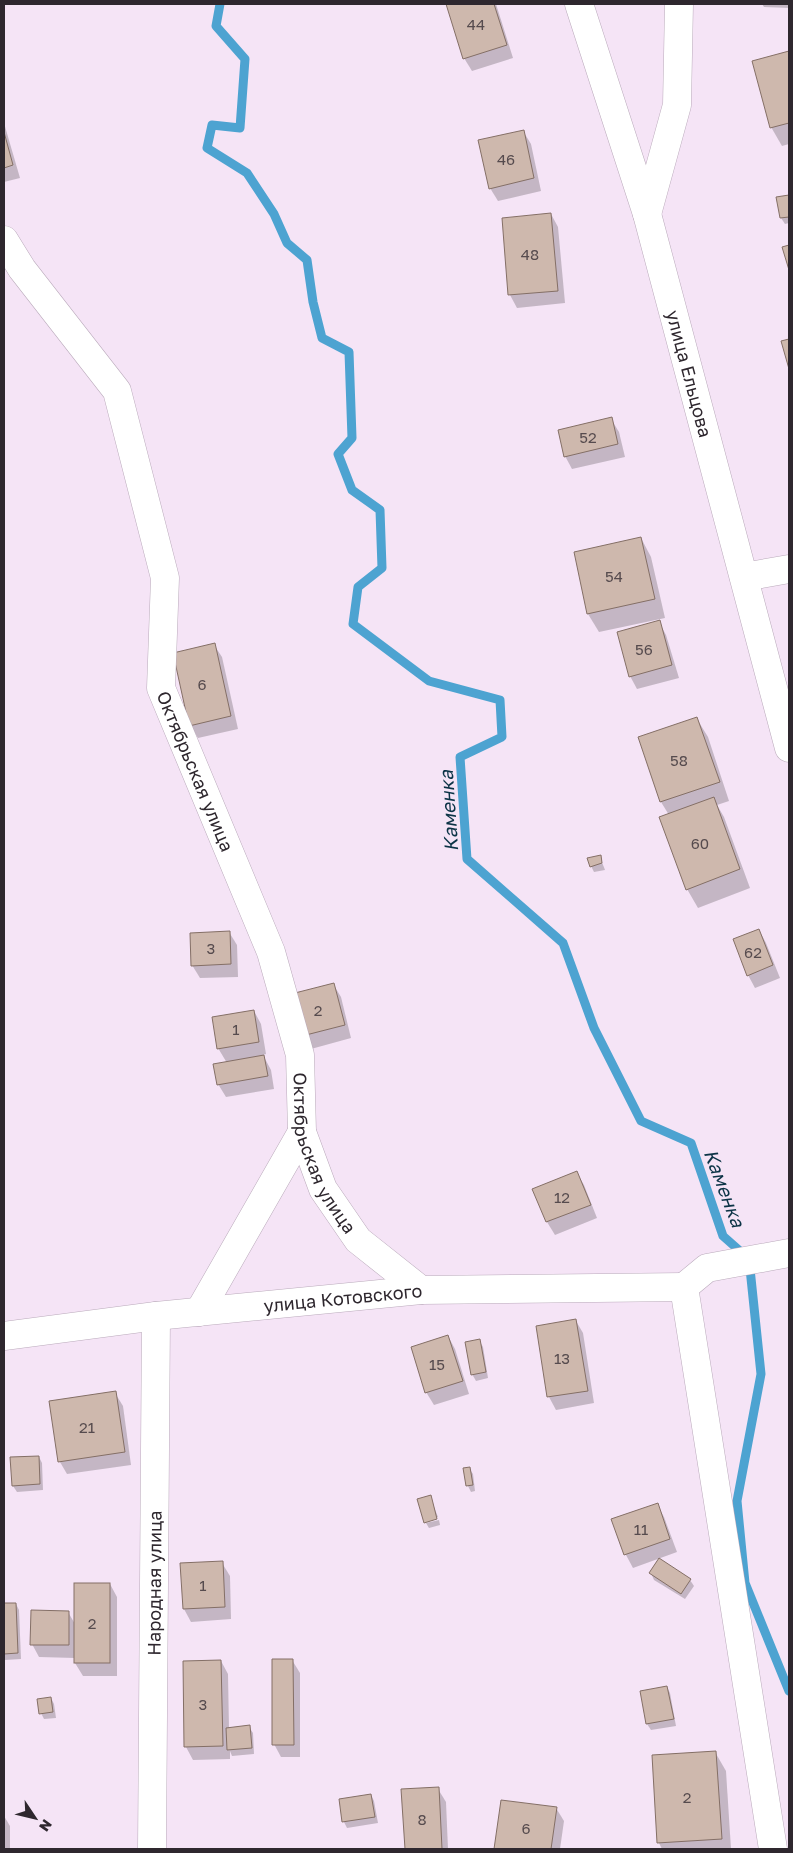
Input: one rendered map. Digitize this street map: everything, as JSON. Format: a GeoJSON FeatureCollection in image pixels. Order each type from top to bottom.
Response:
{"type":"FeatureCollection","features":[{"type":"Feature","properties":{"kind":"street","name":"улица Ельцова"},"geometry":{"type":"LineString","coordinates":[[579,4],[648,214],[789,748]]}},
{"type":"Feature","properties":{"kind":"street"},"geometry":{"type":"LineString","coordinates":[[648,214],[677,105],[679,4]]}},
{"type":"Feature","properties":{"kind":"street","name":"Октябрьская улица"},"geometry":{"type":"LineString","coordinates":[[4,240],[22,269],[117,391],[164,578],[161,688],[270,952],[300,1055],[302,1132],[323,1189],[358,1240],[421,1290]]}},
{"type":"Feature","properties":{"kind":"street"},"geometry":{"type":"LineString","coordinates":[[744,577],[789,569]]}},
{"type":"Feature","properties":{"kind":"street"},"geometry":{"type":"LineString","coordinates":[[199,1312],[302,1132]]}},
{"type":"Feature","properties":{"kind":"street"},"geometry":{"type":"LineString","coordinates":[[773,1849],[684,1286],[707,1268],[789,1253]]}},
{"type":"Feature","properties":{"kind":"street","name":"улица Котовского"},"geometry":{"type":"LineString","coordinates":[[4,1336],[156,1316],[421,1290],[684,1286]]}},
{"type":"Feature","properties":{"kind":"street","name":"Народная улица"},"geometry":{"type":"LineString","coordinates":[[152,1849],[156,1316]]}},
{"type":"Feature","properties":{"kind":"building"},"geometry":{"type":"Polygon","coordinates":[[[446,4],[494,4],[507,45],[463,59],[446,4]]]}},
{"type":"Feature","properties":{"kind":"building"},"geometry":{"type":"Polygon","coordinates":[[[789,51],[789,123],[770,128],[752,61],[789,51]]]}},
{"type":"Feature","properties":{"kind":"building"},"geometry":{"type":"Polygon","coordinates":[[[524,130],[534,178],[489,189],[478,140],[524,130]]]}},
{"type":"Feature","properties":{"kind":"building"},"geometry":{"type":"Polygon","coordinates":[[[4,132],[13,165],[4,168],[4,132]]]}},
{"type":"Feature","properties":{"kind":"building"},"geometry":{"type":"Polygon","coordinates":[[[789,195],[789,217],[780,218],[776,197],[789,195]]]}},
{"type":"Feature","properties":{"kind":"building"},"geometry":{"type":"Polygon","coordinates":[[[551,213],[558,291],[508,295],[502,218],[551,213]]]}},
{"type":"Feature","properties":{"kind":"building"},"geometry":{"type":"Polygon","coordinates":[[[789,245],[789,270],[782,247],[789,245]]]}},
{"type":"Feature","properties":{"kind":"building"},"geometry":{"type":"Polygon","coordinates":[[[789,339],[789,369],[781,341],[789,339]]]}},
{"type":"Feature","properties":{"kind":"building"},"geometry":{"type":"Polygon","coordinates":[[[612,417],[618,444],[564,457],[558,430],[612,417]]]}},
{"type":"Feature","properties":{"kind":"building"},"geometry":{"type":"Polygon","coordinates":[[[641,537],[655,599],[587,614],[574,552],[641,537]]]}},
{"type":"Feature","properties":{"kind":"building"},"geometry":{"type":"Polygon","coordinates":[[[660,620],[672,665],[629,677],[617,632],[660,620]]]}},
{"type":"Feature","properties":{"kind":"building"},"geometry":{"type":"Polygon","coordinates":[[[215,643],[231,716],[189,726],[173,653],[215,643]]]}},
{"type":"Feature","properties":{"kind":"building"},"geometry":{"type":"Polygon","coordinates":[[[697,717],[720,782],[660,802],[638,737],[697,717]]]}},
{"type":"Feature","properties":{"kind":"building"},"geometry":{"type":"Polygon","coordinates":[[[714,797],[740,869],[686,890],[659,817],[714,797]]]}},
{"type":"Feature","properties":{"kind":"building"},"geometry":{"type":"Polygon","coordinates":[[[601,855],[602,863],[590,867],[587,858],[601,855]]]}},
{"type":"Feature","properties":{"kind":"building"},"geometry":{"type":"Polygon","coordinates":[[[759,929],[773,965],[747,976],[733,939],[759,929]]]}},
{"type":"Feature","properties":{"kind":"building"},"geometry":{"type":"Polygon","coordinates":[[[230,931],[231,964],[191,966],[190,933],[230,931]]]}},
{"type":"Feature","properties":{"kind":"building"},"geometry":{"type":"Polygon","coordinates":[[[334,983],[345,1025],[302,1036],[291,994],[334,983]]]}},
{"type":"Feature","properties":{"kind":"building"},"geometry":{"type":"Polygon","coordinates":[[[254,1010],[259,1042],[217,1049],[212,1017],[254,1010]]]}},
{"type":"Feature","properties":{"kind":"building"},"geometry":{"type":"Polygon","coordinates":[[[264,1055],[268,1076],[217,1085],[213,1064],[264,1055]]]}},
{"type":"Feature","properties":{"kind":"building"},"geometry":{"type":"Polygon","coordinates":[[[577,1171],[591,1205],[546,1222],[532,1189],[577,1171]]]}},
{"type":"Feature","properties":{"kind":"building"},"geometry":{"type":"Polygon","coordinates":[[[576,1319],[588,1391],[547,1397],[536,1326],[576,1319]]]}},
{"type":"Feature","properties":{"kind":"building"},"geometry":{"type":"Polygon","coordinates":[[[448,1335],[463,1381],[425,1393],[411,1347],[448,1335]]]}},
{"type":"Feature","properties":{"kind":"building"},"geometry":{"type":"Polygon","coordinates":[[[480,1339],[486,1372],[471,1375],[465,1342],[480,1339]]]}},
{"type":"Feature","properties":{"kind":"building"},"geometry":{"type":"Polygon","coordinates":[[[116,1391],[125,1452],[58,1462],[49,1401],[116,1391]]]}},
{"type":"Feature","properties":{"kind":"building"},"geometry":{"type":"Polygon","coordinates":[[[39,1456],[40,1484],[12,1486],[10,1457],[39,1456]]]}},
{"type":"Feature","properties":{"kind":"building"},"geometry":{"type":"Polygon","coordinates":[[[470,1467],[473,1485],[466,1486],[463,1468],[470,1467]]]}},
{"type":"Feature","properties":{"kind":"building"},"geometry":{"type":"Polygon","coordinates":[[[431,1495],[437,1519],[424,1523],[417,1499],[431,1495]]]}},
{"type":"Feature","properties":{"kind":"building"},"geometry":{"type":"Polygon","coordinates":[[[658,1503],[670,1539],[624,1555],[611,1519],[658,1503]]]}},
{"type":"Feature","properties":{"kind":"building"},"geometry":{"type":"Polygon","coordinates":[[[659,1558],[691,1579],[681,1594],[649,1573],[659,1558]]]}},
{"type":"Feature","properties":{"kind":"building"},"geometry":{"type":"Polygon","coordinates":[[[223,1561],[225,1607],[183,1609],[180,1563],[223,1561]]]}},
{"type":"Feature","properties":{"kind":"building"},"geometry":{"type":"Polygon","coordinates":[[[74,1583],[110,1583],[110,1663],[74,1663],[74,1583]]]}},
{"type":"Feature","properties":{"kind":"building"},"geometry":{"type":"Polygon","coordinates":[[[4,1603],[16,1603],[18,1653],[4,1654],[4,1603]]]}},
{"type":"Feature","properties":{"kind":"building"},"geometry":{"type":"Polygon","coordinates":[[[31,1610],[69,1611],[69,1645],[30,1645],[31,1610]]]}},
{"type":"Feature","properties":{"kind":"building"},"geometry":{"type":"Polygon","coordinates":[[[272,1659],[293,1659],[294,1745],[272,1745],[272,1659]]]}},
{"type":"Feature","properties":{"kind":"building"},"geometry":{"type":"Polygon","coordinates":[[[221,1660],[223,1746],[184,1747],[183,1661],[221,1660]]]}},
{"type":"Feature","properties":{"kind":"building"},"geometry":{"type":"Polygon","coordinates":[[[667,1686],[674,1719],[646,1724],[640,1691],[667,1686]]]}},
{"type":"Feature","properties":{"kind":"building"},"geometry":{"type":"Polygon","coordinates":[[[51,1697],[53,1712],[39,1714],[37,1699],[51,1697]]]}},
{"type":"Feature","properties":{"kind":"building"},"geometry":{"type":"Polygon","coordinates":[[[250,1725],[252,1748],[227,1750],[226,1728],[250,1725]]]}},
{"type":"Feature","properties":{"kind":"building"},"geometry":{"type":"Polygon","coordinates":[[[716,1751],[722,1839],[657,1843],[652,1755],[716,1751]]]}},
{"type":"Feature","properties":{"kind":"building"},"geometry":{"type":"Polygon","coordinates":[[[439,1787],[442,1849],[405,1849],[401,1789],[439,1787]]]}},
{"type":"Feature","properties":{"kind":"building"},"geometry":{"type":"Polygon","coordinates":[[[371,1794],[375,1817],[342,1822],[339,1799],[371,1794]]]}},
{"type":"Feature","properties":{"kind":"building"},"geometry":{"type":"Polygon","coordinates":[[[501,1800],[557,1807],[551,1849],[494,1849],[501,1800]]]}},
{"type":"Feature","properties":{"kind":"waterway","name":"Каменка"},"geometry":{"type":"LineString","coordinates":[[220,4],[216,26],[245,59],[240,128],[212,125],[207,148],[247,173],[274,214],[287,243],[307,260],[313,302],[322,338],[349,352],[352,438],[338,454],[352,490],[380,510],[382,568],[358,587],[353,624],[429,681],[500,700],[502,737],[460,757],[467,859],[563,943],[594,1028],[641,1121],[691,1143],[723,1236],[749,1259],[761,1374],[737,1501],[745,1583],[789,1691]]}}]}
